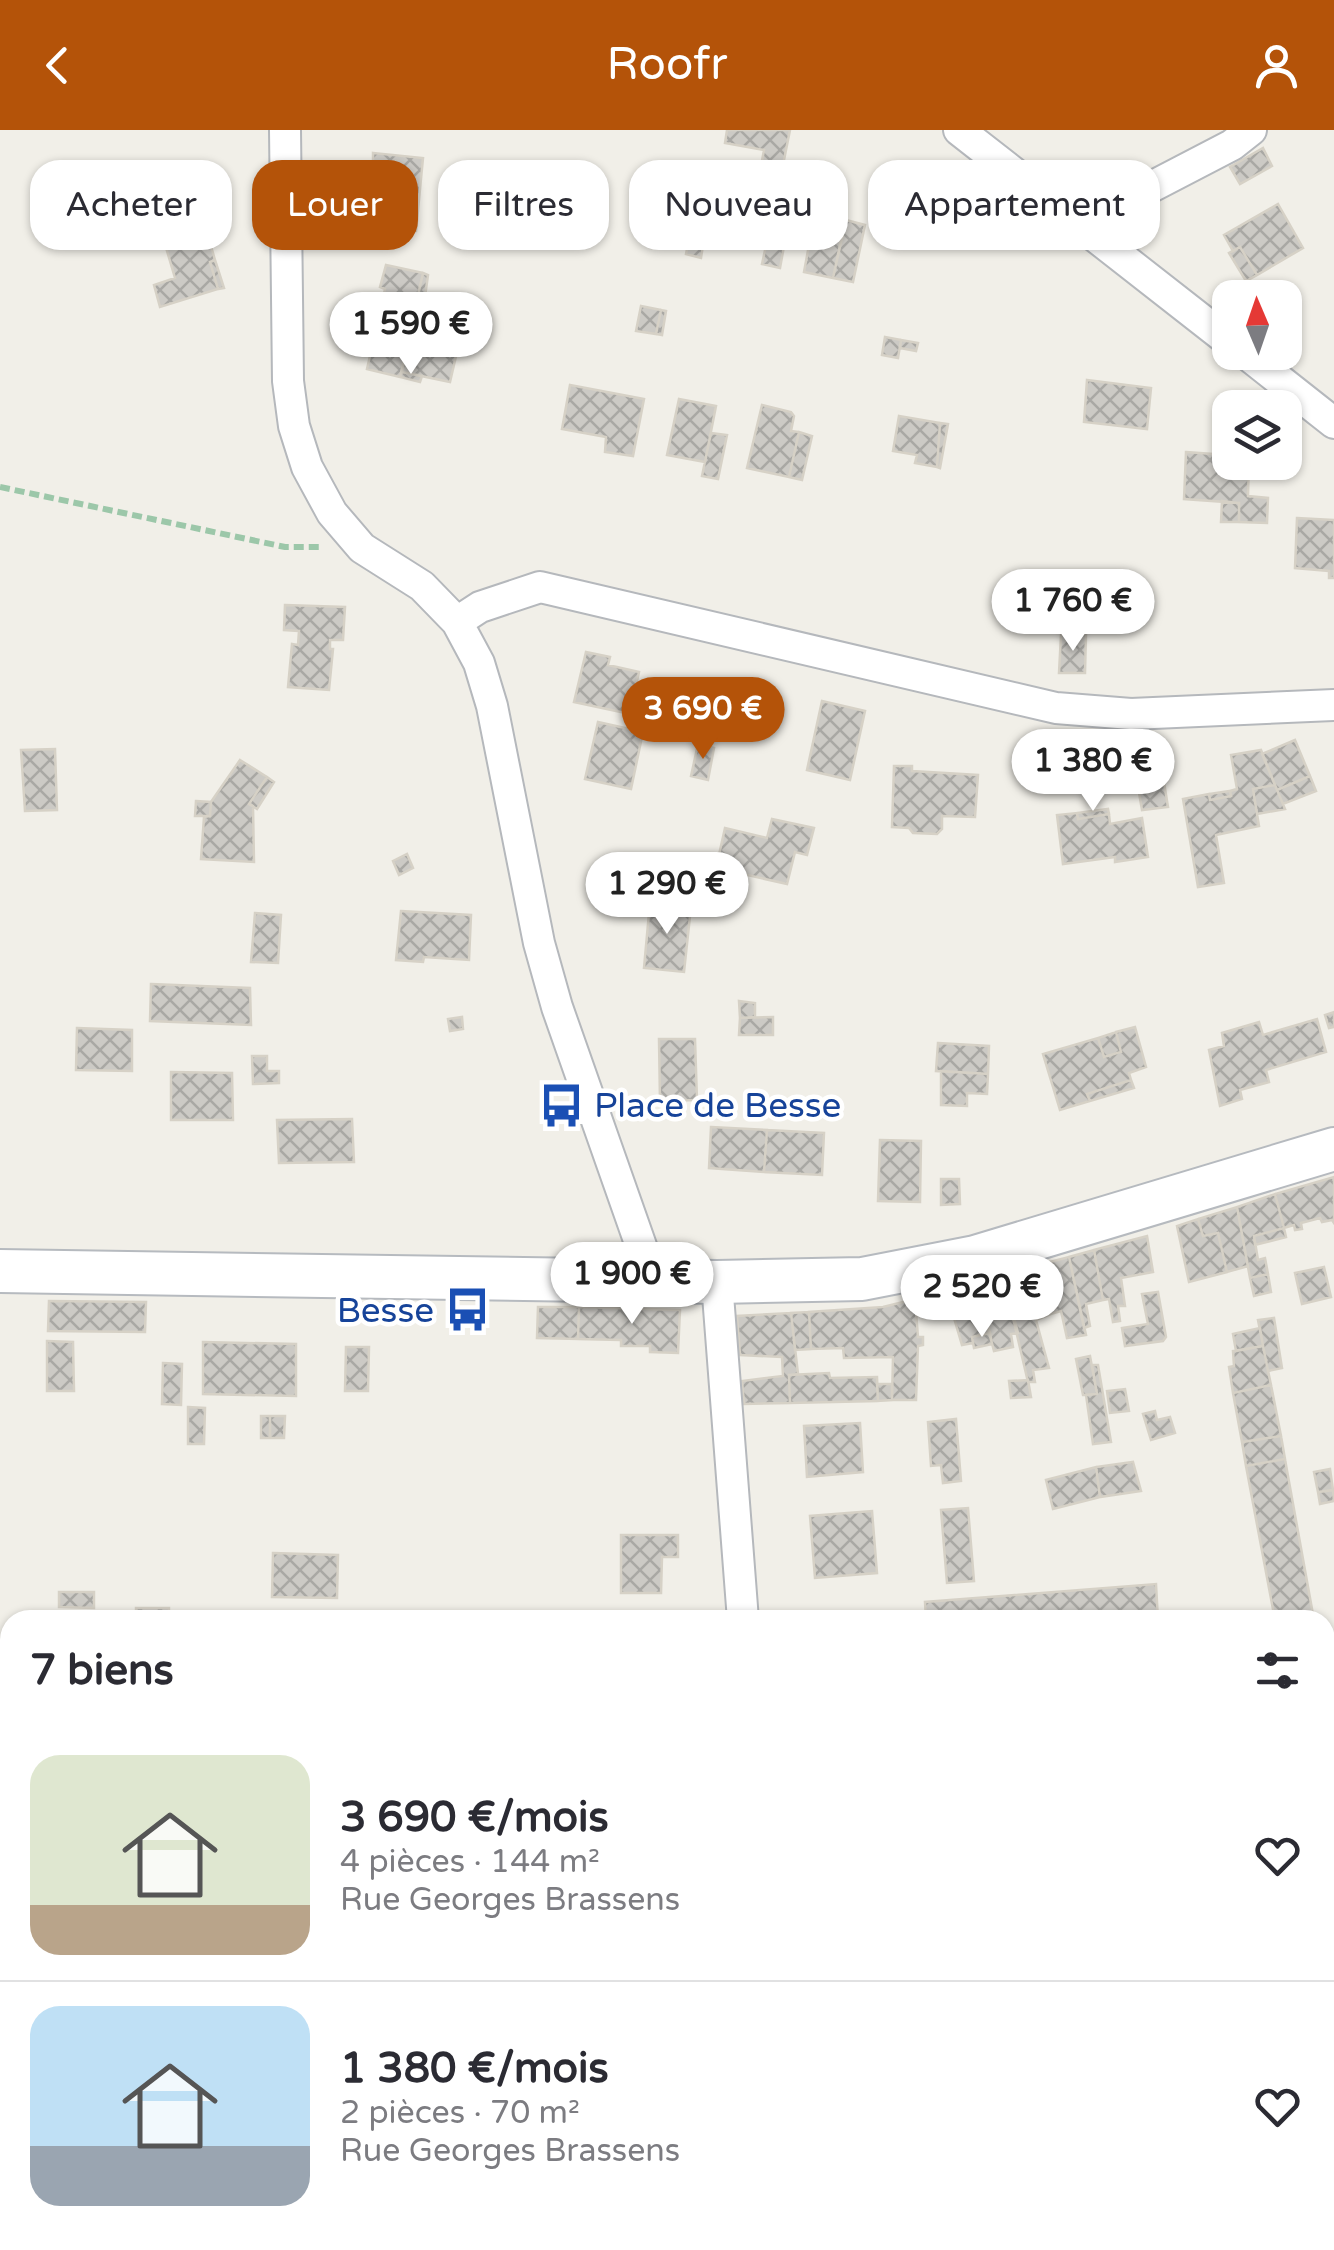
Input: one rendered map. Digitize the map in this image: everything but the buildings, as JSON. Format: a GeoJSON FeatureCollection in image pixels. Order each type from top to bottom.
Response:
{"type":"FeatureCollection","features":[{"type":"Feature","properties":{"kind":"main road"},"geometry":{"type":"LineString","coordinates":[[0,1271],[717,1282],[862,1279],[975,1257],[1334,1149]]}},
{"type":"Feature","properties":{"kind":"street"},"geometry":{"type":"LineString","coordinates":[[285,130],[288,381],[294,426],[307,467],[332,513],[362,548],[422,586],[457,622],[479,663],[492,706],[540,944],[557,1007],[653,1280]]}},
{"type":"Feature","properties":{"kind":"street"},"geometry":{"type":"LineString","coordinates":[[958,130],[997,160]]}},
{"type":"Feature","properties":{"kind":"street"},"geometry":{"type":"LineString","coordinates":[[1160,183],[1232,146],[1250,130]]}},
{"type":"Feature","properties":{"kind":"street"},"geometry":{"type":"LineString","coordinates":[[1113,250],[1212,328]]}},
{"type":"Feature","properties":{"kind":"street"},"geometry":{"type":"LineString","coordinates":[[1266,370],[1334,424]]}},
{"type":"Feature","properties":{"kind":"street"},"geometry":{"type":"LineString","coordinates":[[457,622],[480,606],[540,587],[1056,708],[1131,714],[1334,705]]}},
{"type":"Feature","properties":{"kind":"street"},"geometry":{"type":"LineString","coordinates":[[717,1282],[742,1610]]}},
{"type":"Feature","properties":{"kind":"path"},"geometry":{"type":"LineString","coordinates":[[0,488],[286,547],[362,548]]}},
{"type":"Feature","properties":{"kind":"place","name":"Place de Besse"},"geometry":{"type":"Point","coordinates":[561,1105]}},
{"type":"Feature","properties":{"kind":"place","name":"Besse"},"geometry":{"type":"Point","coordinates":[467,1310]}}]}
